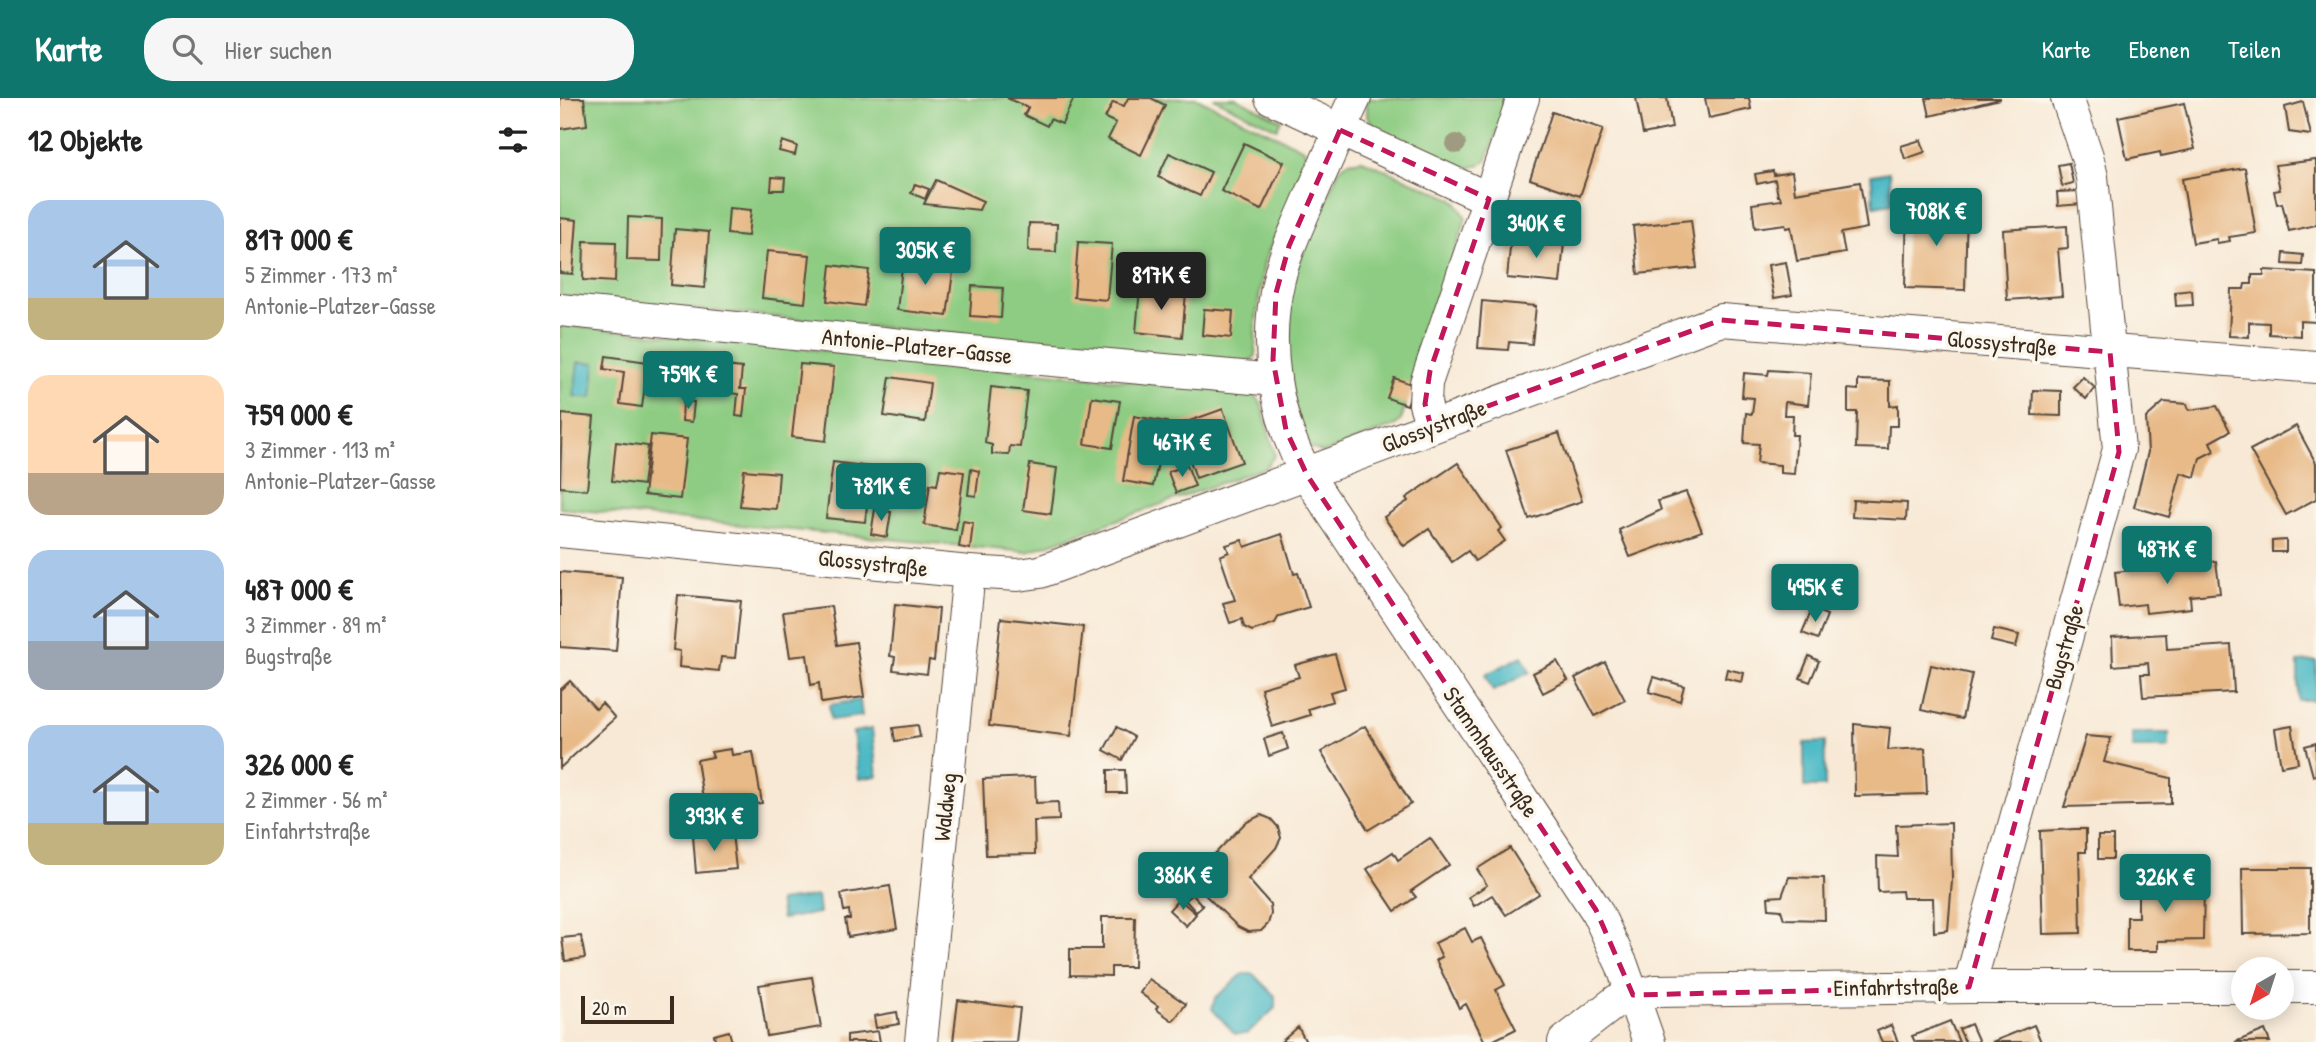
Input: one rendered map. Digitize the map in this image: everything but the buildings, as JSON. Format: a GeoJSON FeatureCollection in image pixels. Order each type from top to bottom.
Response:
{"type":"FeatureCollection","features":[{"type":"Feature","properties":{"kind":"street"},"geometry":{"type":"LineString","coordinates":[[1271,98],[1489,199]]}},
{"type":"Feature","properties":{"kind":"street","name":"Stammhausstraße"},"geometry":{"type":"LineString","coordinates":[[1355,98],[1289,246],[1279,278],[1273,327],[1275,380],[1286,430],[1307,475],[1596,910],[1611,938],[1650,1042]]}},
{"type":"Feature","properties":{"kind":"street"},"geometry":{"type":"LineString","coordinates":[[1432,426],[1426,404],[1426,383],[1523,98]]}},
{"type":"Feature","properties":{"kind":"street","name":"Bugstraße"},"geometry":{"type":"LineString","coordinates":[[1969,987],[2120,444],[2090,166],[2067,98]]}},
{"type":"Feature","properties":{"kind":"street","name":"Antonie-Platzer-Gasse"},"geometry":{"type":"LineString","coordinates":[[560,310],[1275,380]]}},
{"type":"Feature","properties":{"kind":"street","name":"Glossystraße"},"geometry":{"type":"LineString","coordinates":[[560,531],[969,572],[1018,575],[1041,572],[1721,320],[2316,367]]}},
{"type":"Feature","properties":{"kind":"street","name":"Waldweg"},"geometry":{"type":"LineString","coordinates":[[921,1042],[969,572]]}},
{"type":"Feature","properties":{"kind":"street","name":"Einfahrtstraße"},"geometry":{"type":"LineString","coordinates":[[1564,1042],[1618,1000],[1633,995],[1677,990],[2231,987]]}},
{"type":"Feature","properties":{"kind":"street"},"geometry":{"type":"LineString","coordinates":[[2294,987],[2316,987]]}},
{"type":"Feature","properties":{"kind":"highlighted area"},"geometry":{"type":"Polygon","coordinates":[[[1340,130],[1489,199],[1430,371],[1425,404],[1431,427],[1721,320],[2110,352],[2119,452],[1969,987],[1633,995],[1596,910],[1307,475],[1286,430],[1273,360],[1276,293],[1289,246],[1340,130]]]}},
{"type":"Feature","properties":{"kind":"green space"},"geometry":{"type":"Polygon","coordinates":[[[560,98],[1197,98],[1304,149],[1307,162],[1264,262],[1255,328],[1256,356],[1246,363],[560,296],[560,98]]]}},
{"type":"Feature","properties":{"kind":"green space"},"geometry":{"type":"Polygon","coordinates":[[[1213,98],[1236,98],[1281,120],[1277,129],[1213,98]]]}},
{"type":"Feature","properties":{"kind":"green space"},"geometry":{"type":"Polygon","coordinates":[[[1367,98],[1509,98],[1487,159],[1480,165],[1462,170],[1376,130],[1367,116],[1367,98]]]}},
{"type":"Feature","properties":{"kind":"green space"},"geometry":{"type":"Polygon","coordinates":[[[1362,160],[1451,198],[1466,218],[1401,420],[1396,425],[1323,453],[1311,448],[1301,436],[1286,357],[1291,280],[1339,170],[1348,162],[1362,160]]]}},
{"type":"Feature","properties":{"kind":"green space"},"geometry":{"type":"Polygon","coordinates":[[[560,325],[1252,393],[1261,403],[1275,455],[1266,467],[1027,552],[560,508],[560,325]]]}},
{"type":"Feature","properties":{"kind":"water"},"geometry":{"type":"Polygon","coordinates":[[[1889,172],[1893,203],[1874,206],[1871,175],[1889,172]]]}},
{"type":"Feature","properties":{"kind":"water"},"geometry":{"type":"Polygon","coordinates":[[[578,362],[595,363],[592,398],[574,396],[578,362]]]}},
{"type":"Feature","properties":{"kind":"water"},"geometry":{"type":"Polygon","coordinates":[[[1522,656],[1530,672],[1493,691],[1485,675],[1522,656]]]}},
{"type":"Feature","properties":{"kind":"water"},"geometry":{"type":"Polygon","coordinates":[[[2316,661],[2316,700],[2298,700],[2298,662],[2316,661]]]}},
{"type":"Feature","properties":{"kind":"water"},"geometry":{"type":"Polygon","coordinates":[[[860,700],[862,716],[831,720],[829,705],[860,700]]]}},
{"type":"Feature","properties":{"kind":"water"},"geometry":{"type":"Polygon","coordinates":[[[872,729],[877,776],[859,779],[853,732],[872,729]]]}},
{"type":"Feature","properties":{"kind":"water"},"geometry":{"type":"Polygon","coordinates":[[[2132,733],[2169,733],[2169,748],[2132,748],[2132,733]]]}},
{"type":"Feature","properties":{"kind":"water"},"geometry":{"type":"Polygon","coordinates":[[[1825,742],[1825,787],[1804,787],[1804,743],[1825,742]]]}},
{"type":"Feature","properties":{"kind":"water"},"geometry":{"type":"Polygon","coordinates":[[[817,896],[819,913],[782,919],[779,901],[817,896]]]}},
{"type":"Feature","properties":{"kind":"water"},"geometry":{"type":"Polygon","coordinates":[[[1243,974],[1253,974],[1275,996],[1275,1008],[1247,1034],[1235,1034],[1212,1009],[1215,998],[1243,974]]]}}]}
